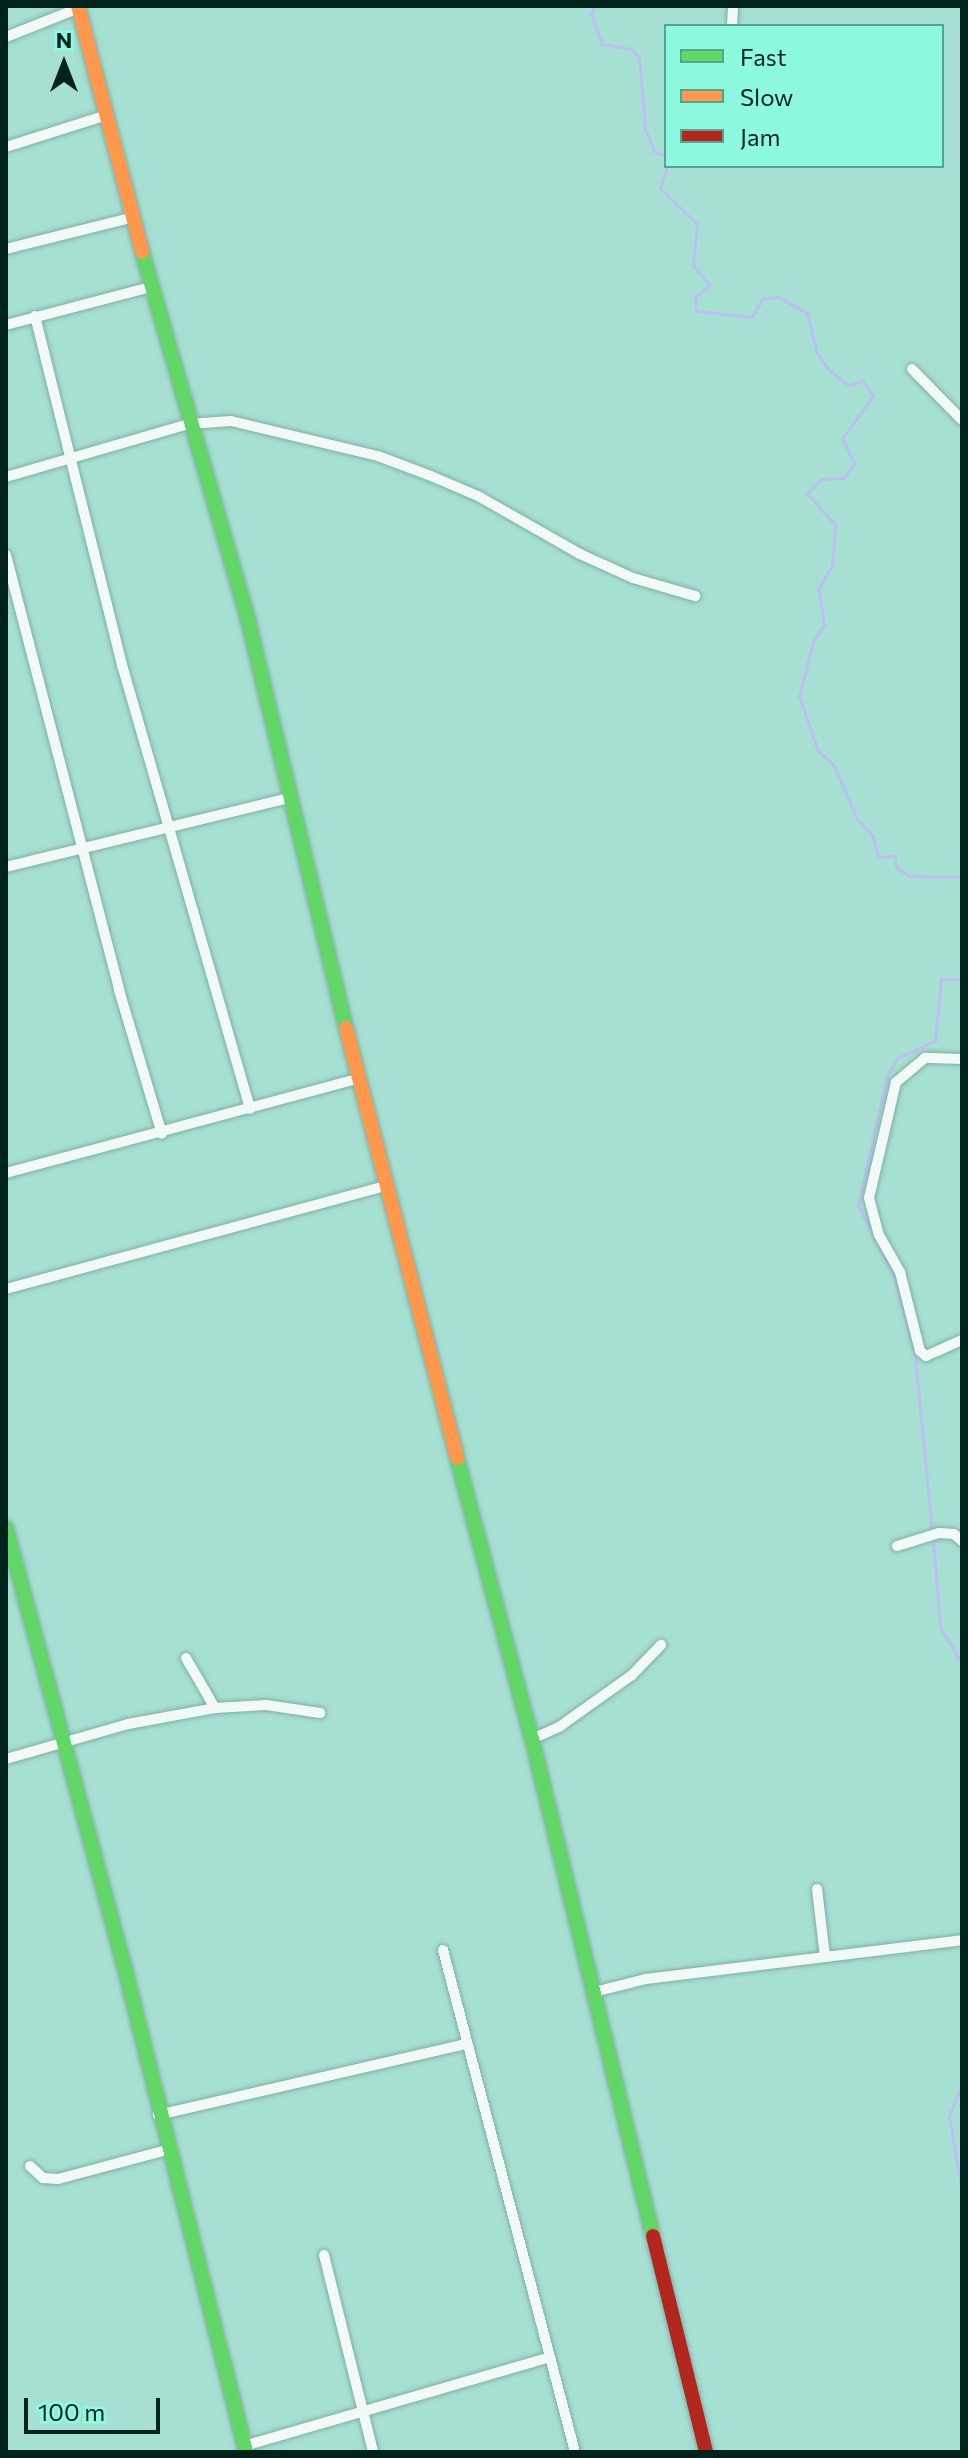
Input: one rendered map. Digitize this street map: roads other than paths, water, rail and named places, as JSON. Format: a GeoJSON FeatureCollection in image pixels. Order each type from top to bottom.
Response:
{"type":"FeatureCollection","features":[{"type":"Feature","properties":{"kind":"street"},"geometry":{"type":"LineString","coordinates":[[6,37],[78,7],[189,424],[247,614],[361,1078],[384,1186],[532,1739],[706,2452]]}},
{"type":"Feature","properties":{"kind":"street"},"geometry":{"type":"LineString","coordinates":[[6,147],[107,115]]}},
{"type":"Feature","properties":{"kind":"street"},"geometry":{"type":"LineString","coordinates":[[6,249],[134,217]]}},
{"type":"Feature","properties":{"kind":"street"},"geometry":{"type":"LineString","coordinates":[[6,325],[151,287]]}},
{"type":"Feature","properties":{"kind":"street"},"geometry":{"type":"LineString","coordinates":[[35,316],[67,461],[250,1109]]}},
{"type":"Feature","properties":{"kind":"street"},"geometry":{"type":"LineString","coordinates":[[912,369],[962,420]]}},
{"type":"Feature","properties":{"kind":"street"},"geometry":{"type":"LineString","coordinates":[[6,477],[189,424],[231,421],[378,456],[478,496],[633,578],[695,596]]}},
{"type":"Feature","properties":{"kind":"street"},"geometry":{"type":"LineString","coordinates":[[6,555],[162,1134]]}},
{"type":"Feature","properties":{"kind":"street"},"geometry":{"type":"LineString","coordinates":[[6,867],[168,825],[290,798]]}},
{"type":"Feature","properties":{"kind":"street"},"geometry":{"type":"LineString","coordinates":[[962,1059],[925,1058],[896,1082],[869,1198],[879,1235],[900,1272],[920,1351],[926,1356],[962,1340]]}},
{"type":"Feature","properties":{"kind":"street"},"geometry":{"type":"LineString","coordinates":[[6,1173],[162,1134],[361,1078]]}},
{"type":"Feature","properties":{"kind":"street"},"geometry":{"type":"LineString","coordinates":[[6,1289],[384,1186]]}},
{"type":"Feature","properties":{"kind":"street"},"geometry":{"type":"LineString","coordinates":[[6,1528],[65,1742],[245,2449],[547,2358]]}},
{"type":"Feature","properties":{"kind":"street"},"geometry":{"type":"LineString","coordinates":[[897,1546],[939,1533],[954,1534],[962,1541]]}},
{"type":"Feature","properties":{"kind":"street"},"geometry":{"type":"LineString","coordinates":[[532,1739],[559,1727],[621,1683],[661,1645]]}},
{"type":"Feature","properties":{"kind":"street"},"geometry":{"type":"LineString","coordinates":[[186,1658],[215,1708]]}},
{"type":"Feature","properties":{"kind":"street"},"geometry":{"type":"LineString","coordinates":[[6,1759],[128,1724],[215,1708],[266,1705],[320,1713]]}},
{"type":"Feature","properties":{"kind":"street"},"geometry":{"type":"LineString","coordinates":[[817,1889],[825,1956]]}},
{"type":"Feature","properties":{"kind":"street"},"geometry":{"type":"LineString","coordinates":[[594,1992],[646,1979],[962,1940]]}},
{"type":"Feature","properties":{"kind":"street"},"geometry":{"type":"LineString","coordinates":[[443,1950],[547,2358],[575,2452]]}},
{"type":"Feature","properties":{"kind":"street"},"geometry":{"type":"LineString","coordinates":[[158,2115],[466,2044]]}},
{"type":"Feature","properties":{"kind":"street"},"geometry":{"type":"LineString","coordinates":[[30,2166],[43,2178],[58,2179],[167,2150]]}},
{"type":"Feature","properties":{"kind":"street"},"geometry":{"type":"LineString","coordinates":[[324,2255],[373,2452]]}},
{"type":"Feature","properties":{"kind":"waterway"},"geometry":{"type":"LineString","coordinates":[[594,6],[591,14],[602,44],[631,49],[639,57],[645,129],[654,151],[664,155]]}},
{"type":"Feature","properties":{"kind":"waterway"},"geometry":{"type":"LineString","coordinates":[[666,168],[660,188],[697,224],[693,265],[710,285],[695,297],[696,311],[752,317],[763,298],[779,297],[807,313],[817,353],[827,368],[847,385],[863,381],[873,396],[842,439],[855,464],[843,478],[821,479],[807,493],[835,525],[832,565],[818,589],[824,624],[813,642],[799,696],[818,751],[833,764],[857,819],[873,836],[878,857],[895,856],[896,866],[908,876],[962,877]]}},
{"type":"Feature","properties":{"kind":"waterway"},"geometry":{"type":"LineString","coordinates":[[932,1531],[914,1349],[893,1274],[858,1206],[887,1076],[897,1058],[935,1041],[941,979],[962,979]]}},
{"type":"Feature","properties":{"kind":"waterway"},"geometry":{"type":"LineString","coordinates":[[933,1539],[940,1627],[962,1664]]}},
{"type":"Feature","properties":{"kind":"waterway"},"geometry":{"type":"LineString","coordinates":[[962,2084],[949,2117],[962,2190]]}}]}
